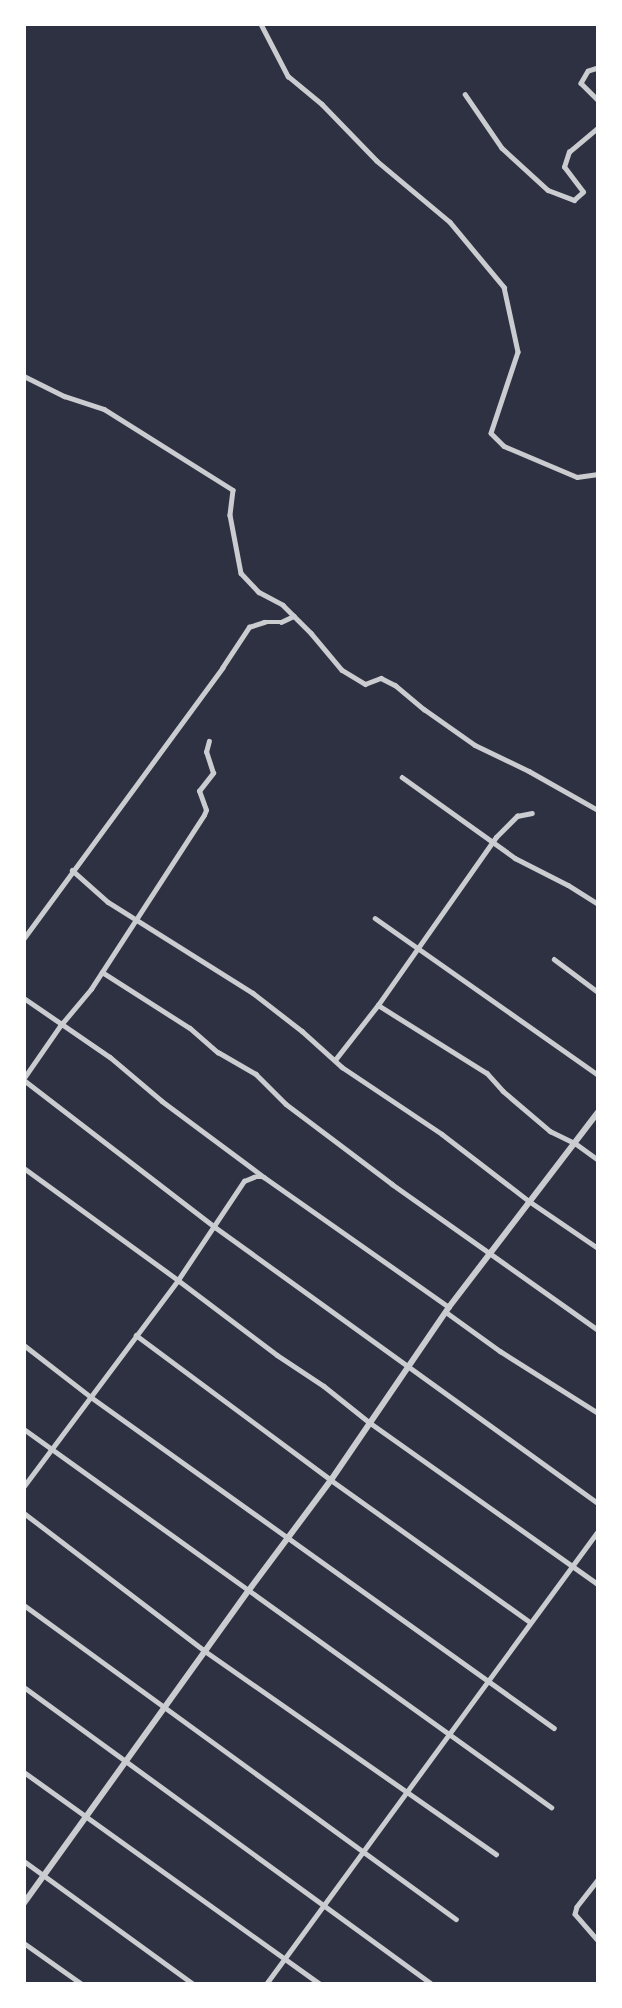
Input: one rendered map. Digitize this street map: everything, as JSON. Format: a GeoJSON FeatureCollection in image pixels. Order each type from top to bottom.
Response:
{"type":"FeatureCollection","features":[{"type":"Feature","properties":{"kind":"street"},"geometry":{"type":"LineString","coordinates":[[261,24],[288,76],[322,104],[377,161],[450,222],[504,287],[518,352],[491,433],[504,446],[577,477],[598,474]]}},
{"type":"Feature","properties":{"kind":"street"},"geometry":{"type":"LineString","coordinates":[[598,68],[588,71],[581,83],[598,100]]}},
{"type":"Feature","properties":{"kind":"street"},"geometry":{"type":"LineString","coordinates":[[465,94],[502,148],[548,190],[574,200],[583,192],[564,167],[569,152],[598,128]]}},
{"type":"Feature","properties":{"kind":"street"},"geometry":{"type":"LineString","coordinates":[[24,376],[64,396],[104,409],[226,483],[233,490],[230,515],[241,573],[258,592],[283,605],[342,670],[366,684],[381,678],[395,685],[475,745],[529,771],[598,810]]}},
{"type":"Feature","properties":{"kind":"street"},"geometry":{"type":"LineString","coordinates":[[24,938],[222,668],[249,627],[264,622],[281,622],[294,616]]}},
{"type":"Feature","properties":{"kind":"street"},"geometry":{"type":"LineString","coordinates":[[209,741],[206,752],[213,773],[199,791],[206,810],[204,815],[102,972],[60,1026],[24,1079],[215,1227],[598,1503]]}},
{"type":"Feature","properties":{"kind":"street"},"geometry":{"type":"LineString","coordinates":[[402,777],[515,858],[568,885],[598,904]]}},
{"type":"Feature","properties":{"kind":"street"},"geometry":{"type":"LineString","coordinates":[[335,1060],[378,1005],[493,841],[517,816],[532,813]]}},
{"type":"Feature","properties":{"kind":"street"},"geometry":{"type":"LineString","coordinates":[[72,870],[108,902],[253,993],[335,1060],[442,1134],[530,1201],[598,1248]]}},
{"type":"Feature","properties":{"kind":"street"},"geometry":{"type":"LineString","coordinates":[[375,918],[598,1075]]}},
{"type":"Feature","properties":{"kind":"street"},"geometry":{"type":"LineString","coordinates":[[554,959],[598,992]]}},
{"type":"Feature","properties":{"kind":"street"},"geometry":{"type":"LineString","coordinates":[[102,972],[190,1028],[218,1052],[256,1074],[286,1104],[598,1330]]}},
{"type":"Feature","properties":{"kind":"street"},"geometry":{"type":"LineString","coordinates":[[24,998],[60,1026],[110,1058],[162,1101],[500,1351],[598,1413]]}},
{"type":"Feature","properties":{"kind":"street"},"geometry":{"type":"LineString","coordinates":[[378,1005],[487,1073],[503,1092],[550,1131],[575,1143],[598,1160]]}},
{"type":"Feature","properties":{"kind":"street"},"geometry":{"type":"LineString","coordinates":[[24,1903],[288,1536],[331,1480],[447,1310],[598,1112]]}},
{"type":"Feature","properties":{"kind":"street"},"geometry":{"type":"LineString","coordinates":[[24,1168],[324,1386],[369,1422],[598,1584]]}},
{"type":"Feature","properties":{"kind":"street"},"geometry":{"type":"LineString","coordinates":[[24,1486],[178,1280],[244,1181],[254,1176],[264,1177]]}},
{"type":"Feature","properties":{"kind":"street"},"geometry":{"type":"LineString","coordinates":[[136,1335],[331,1480],[530,1622]]}},
{"type":"Feature","properties":{"kind":"street"},"geometry":{"type":"LineString","coordinates":[[24,1345],[91,1397],[489,1679],[554,1728]]}},
{"type":"Feature","properties":{"kind":"street"},"geometry":{"type":"LineString","coordinates":[[24,1429],[447,1735],[551,1807]]}},
{"type":"Feature","properties":{"kind":"street"},"geometry":{"type":"LineString","coordinates":[[24,1513],[205,1652],[496,1854]]}},
{"type":"Feature","properties":{"kind":"street"},"geometry":{"type":"LineString","coordinates":[[266,1984],[598,1531]]}},
{"type":"Feature","properties":{"kind":"street"},"geometry":{"type":"LineString","coordinates":[[24,1605],[456,1919]]}},
{"type":"Feature","properties":{"kind":"street"},"geometry":{"type":"LineString","coordinates":[[24,1687],[432,1984]]}},
{"type":"Feature","properties":{"kind":"street"},"geometry":{"type":"LineString","coordinates":[[24,1772],[320,1984]]}},
{"type":"Feature","properties":{"kind":"street"},"geometry":{"type":"LineString","coordinates":[[24,1861],[193,1984]]}},
{"type":"Feature","properties":{"kind":"street"},"geometry":{"type":"LineString","coordinates":[[598,1880],[577,1907],[575,1914],[598,1940]]}},
{"type":"Feature","properties":{"kind":"street"},"geometry":{"type":"LineString","coordinates":[[24,1943],[82,1984]]}}]}
